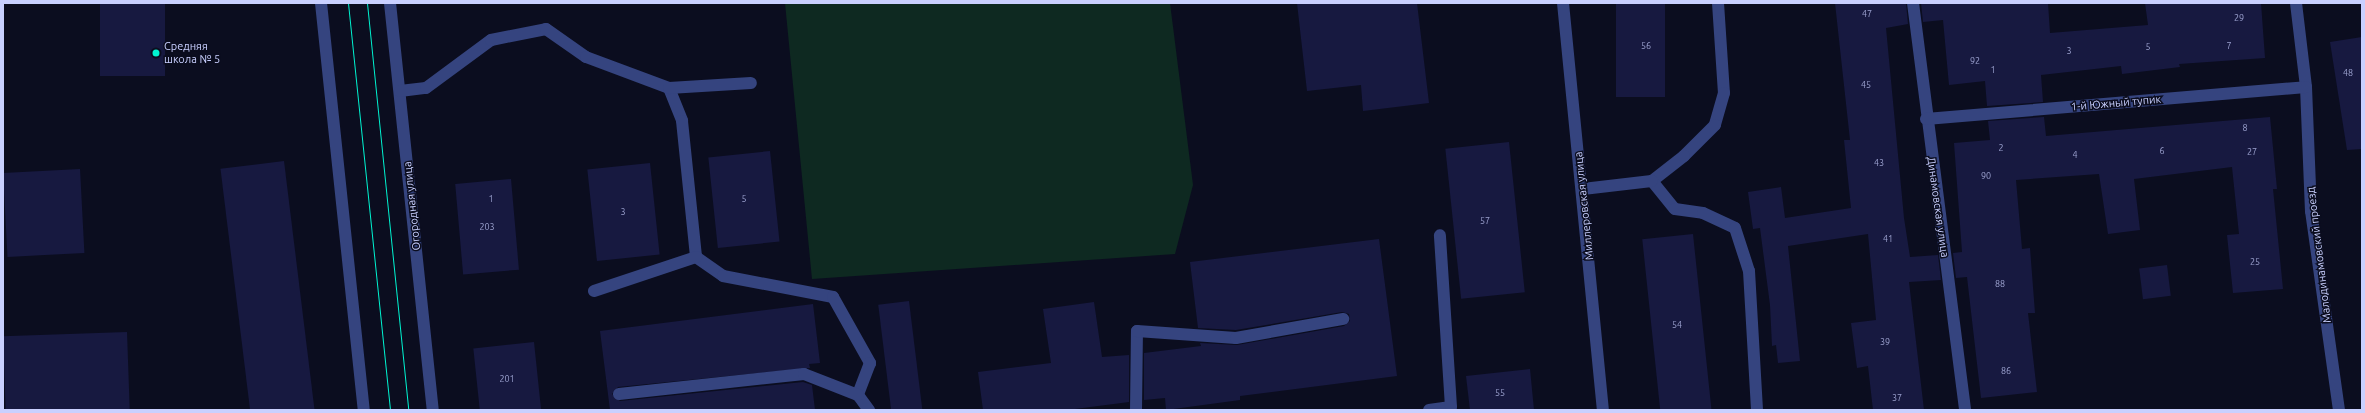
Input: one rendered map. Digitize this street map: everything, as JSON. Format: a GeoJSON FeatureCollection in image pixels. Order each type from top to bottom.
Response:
{"type":"FeatureCollection","features":[{"type":"Feature","properties":{"kind":"street"},"geometry":{"type":"LineString","coordinates":[[321,3],[364,410]]}},
{"type":"Feature","properties":{"kind":"street","name":"Огородная улица"},"geometry":{"type":"LineString","coordinates":[[390,3],[433,410]]}},
{"type":"Feature","properties":{"kind":"street","name":"Миллеровская улица"},"geometry":{"type":"LineString","coordinates":[[1563,3],[1604,410]]}},
{"type":"Feature","properties":{"kind":"street"},"geometry":{"type":"LineString","coordinates":[[1582,189],[1652,181],[1684,156],[1715,125],[1724,93],[1718,3]]}},
{"type":"Feature","properties":{"kind":"street","name":"Динамовская улица"},"geometry":{"type":"LineString","coordinates":[[1913,3],[1926,118],[1965,410]]}},
{"type":"Feature","properties":{"kind":"street","name":"Малодинамовский проезд"},"geometry":{"type":"LineString","coordinates":[[2296,3],[2306,87],[2311,210],[2339,410]]}},
{"type":"Feature","properties":{"kind":"street"},"geometry":{"type":"LineString","coordinates":[[400,90],[426,88],[491,40],[546,28],[586,57],[669,88],[751,83]]}},
{"type":"Feature","properties":{"kind":"street","name":"1-й Южный тупик"},"geometry":{"type":"LineString","coordinates":[[1926,118],[2306,87]]}},
{"type":"Feature","properties":{"kind":"street"},"geometry":{"type":"LineString","coordinates":[[669,88],[682,121],[696,257],[723,276],[833,297],[870,363],[858,395]]}},
{"type":"Feature","properties":{"kind":"street"},"geometry":{"type":"LineString","coordinates":[[1652,181],[1674,209],[1703,213],[1735,228],[1749,271],[1757,410]]}},
{"type":"Feature","properties":{"kind":"street"},"geometry":{"type":"LineString","coordinates":[[1429,410],[1451,407],[1440,235]]}},
{"type":"Feature","properties":{"kind":"street"},"geometry":{"type":"LineString","coordinates":[[594,291],[696,257]]}},
{"type":"Feature","properties":{"kind":"street"},"geometry":{"type":"LineString","coordinates":[[1136,410],[1137,331],[1236,338],[1343,319]]}},
{"type":"Feature","properties":{"kind":"street"},"geometry":{"type":"LineString","coordinates":[[619,394],[804,374],[858,395],[868,410]]}},
{"type":"Feature","properties":{"kind":"green space"},"geometry":{"type":"Polygon","coordinates":[[[785,3],[1170,3],[1193,185],[1175,254],[812,279],[785,3]]]}},
{"type":"Feature","properties":{"kind":"building"},"geometry":{"type":"Polygon","coordinates":[[[100,3],[165,3],[165,76],[100,76],[100,3]]]}},
{"type":"Feature","properties":{"kind":"building"},"geometry":{"type":"Polygon","coordinates":[[[1297,3],[1417,3],[1429,103],[1363,111],[1361,85],[1307,91],[1297,3]]]}},
{"type":"Feature","properties":{"kind":"building"},"geometry":{"type":"Polygon","coordinates":[[[1616,3],[1665,3],[1665,97],[1616,97],[1616,3]]]}},
{"type":"Feature","properties":{"kind":"building"},"geometry":{"type":"Polygon","coordinates":[[[1835,3],[1906,3],[1908,24],[1886,28],[1904,218],[1910,257],[1938,255],[1941,280],[1909,282],[1924,410],[1873,410],[1868,366],[1857,368],[1851,323],[1876,320],[1868,234],[1788,246],[1800,361],[1778,363],[1776,345],[1772,346],[1770,305],[1760,228],[1753,229],[1748,192],[1781,187],[1785,218],[1851,208],[1844,140],[1850,140],[1835,3]]]}},
{"type":"Feature","properties":{"kind":"building"},"geometry":{"type":"Polygon","coordinates":[[[1921,3],[2048,3],[2050,33],[2148,25],[2145,3],[2261,3],[2265,58],[2179,64],[2180,67],[2122,74],[2121,66],[2041,75],[2043,102],[1987,106],[1985,81],[1949,85],[1943,20],[1923,22],[1921,3]]]}},
{"type":"Feature","properties":{"kind":"building"},"geometry":{"type":"Polygon","coordinates":[[[2362,37],[2362,149],[2347,150],[2330,42],[2362,37]]]}},
{"type":"Feature","properties":{"kind":"building"},"geometry":{"type":"Polygon","coordinates":[[[2044,117],[2046,136],[2270,117],[2277,189],[2273,189],[2283,289],[2233,293],[2227,235],[2239,234],[2232,167],[2134,179],[2140,230],[2108,234],[2099,174],[2016,180],[2022,249],[2030,248],[2035,313],[2028,313],[2037,392],[1981,398],[1967,277],[1956,278],[1953,253],[1962,252],[1954,143],[1990,140],[1988,121],[2044,117]]]}},
{"type":"Feature","properties":{"kind":"building"},"geometry":{"type":"Polygon","coordinates":[[[1509,142],[1525,292],[1461,299],[1445,149],[1509,142]]]}},
{"type":"Feature","properties":{"kind":"building"},"geometry":{"type":"Polygon","coordinates":[[[770,151],[780,242],[718,248],[708,157],[770,151]]]}},
{"type":"Feature","properties":{"kind":"building"},"geometry":{"type":"Polygon","coordinates":[[[284,161],[315,410],[250,410],[220,169],[284,161]]]}},
{"type":"Feature","properties":{"kind":"building"},"geometry":{"type":"Polygon","coordinates":[[[650,163],[660,254],[597,261],[587,170],[650,163]]]}},
{"type":"Feature","properties":{"kind":"building"},"geometry":{"type":"Polygon","coordinates":[[[80,169],[84,253],[8,257],[3,173],[80,169]]]}},
{"type":"Feature","properties":{"kind":"building"},"geometry":{"type":"Polygon","coordinates":[[[511,179],[519,270],[463,275],[455,184],[511,179]]]}},
{"type":"Feature","properties":{"kind":"building"},"geometry":{"type":"Polygon","coordinates":[[[1693,234],[1711,410],[1660,410],[1642,239],[1693,234]]]}},
{"type":"Feature","properties":{"kind":"building"},"geometry":{"type":"Polygon","coordinates":[[[1379,239],[1397,376],[1240,396],[1240,400],[1166,410],[1165,398],[1144,400],[1144,353],[1201,346],[1200,343],[1237,345],[1344,326],[1350,321],[1349,314],[1342,312],[1236,330],[1198,328],[1190,262],[1379,239]]]}},
{"type":"Feature","properties":{"kind":"building"},"geometry":{"type":"Polygon","coordinates":[[[2167,265],[2171,296],[2143,299],[2139,268],[2167,265]]]}},
{"type":"Feature","properties":{"kind":"building"},"geometry":{"type":"Polygon","coordinates":[[[909,301],[922,410],[891,410],[878,305],[909,301]]]}},
{"type":"Feature","properties":{"kind":"building"},"geometry":{"type":"Polygon","coordinates":[[[1094,302],[1102,357],[1129,355],[1129,402],[1067,410],[983,410],[978,372],[1051,363],[1043,309],[1094,302]]]}},
{"type":"Feature","properties":{"kind":"building"},"geometry":{"type":"Polygon","coordinates":[[[813,304],[820,363],[809,364],[810,368],[618,387],[612,394],[620,401],[803,382],[812,385],[815,410],[610,410],[600,331],[813,304]]]}},
{"type":"Feature","properties":{"kind":"building"},"geometry":{"type":"Polygon","coordinates":[[[127,332],[130,410],[6,410],[3,336],[127,332]]]}},
{"type":"Feature","properties":{"kind":"building"},"geometry":{"type":"Polygon","coordinates":[[[534,342],[541,410],[480,410],[473,348],[534,342]]]}},
{"type":"Feature","properties":{"kind":"building"},"geometry":{"type":"Polygon","coordinates":[[[1530,369],[1534,410],[1470,410],[1466,376],[1530,369]]]}},
{"type":"Feature","properties":{"kind":"tram line"},"geometry":{"type":"LineString","coordinates":[[348,3],[390,410]]}},
{"type":"Feature","properties":{"kind":"tram line"},"geometry":{"type":"LineString","coordinates":[[367,3],[408,410]]}},
{"type":"Feature","properties":{"kind":"place","name":"Средняя школа № 5"},"geometry":{"type":"Point","coordinates":[156,53]}}]}
